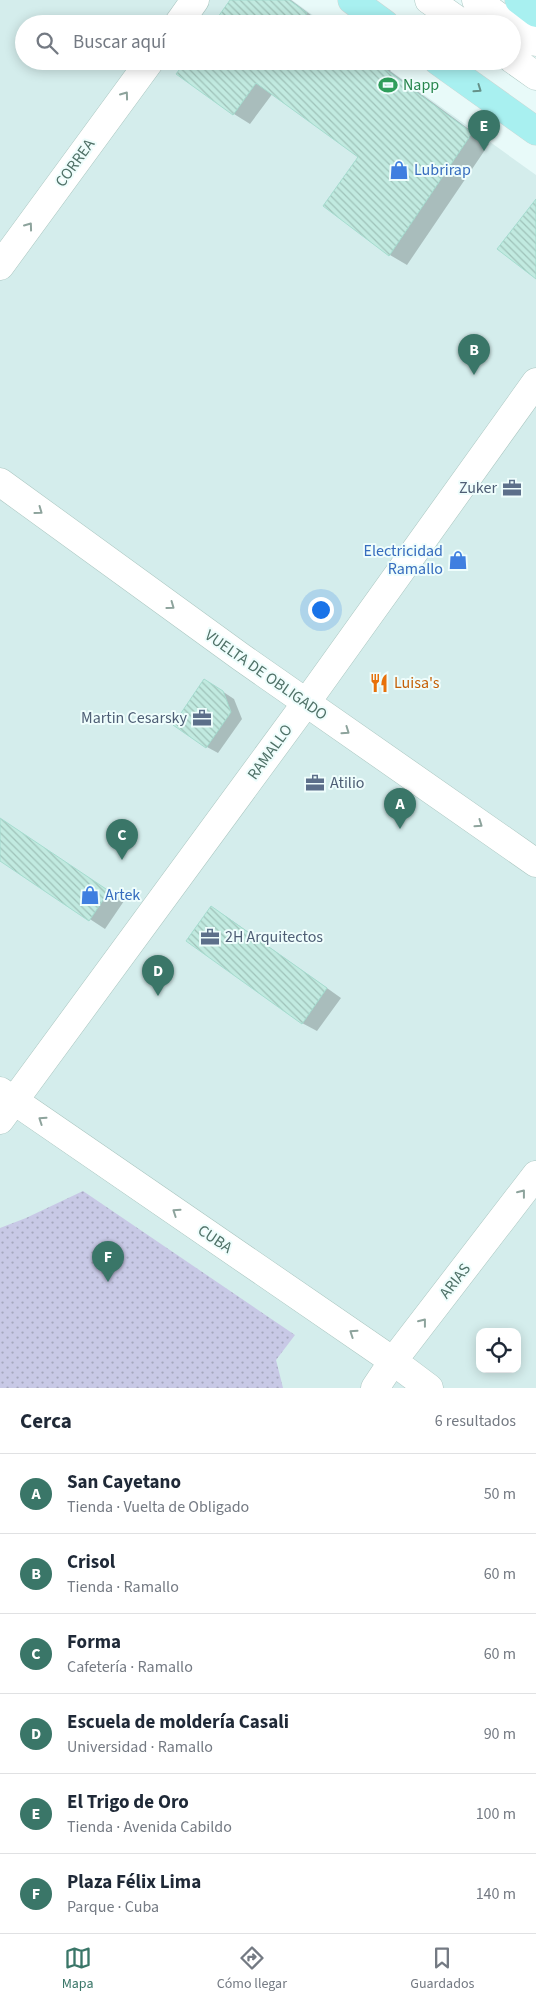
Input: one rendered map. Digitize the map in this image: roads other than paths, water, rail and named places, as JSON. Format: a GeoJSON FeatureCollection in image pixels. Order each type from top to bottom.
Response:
{"type":"FeatureCollection","features":[{"type":"Feature","properties":{"kind":"main road"},"geometry":{"type":"LineString","coordinates":[[352,0],[373,15]]}},
{"type":"Feature","properties":{"kind":"main road"},"geometry":{"type":"LineString","coordinates":[[519,0],[536,13]]}},
{"type":"Feature","properties":{"kind":"main road"},"geometry":{"type":"LineString","coordinates":[[451,70],[536,131]]}},
{"type":"Feature","properties":{"kind":"street"},"geometry":{"type":"LineString","coordinates":[[184,15],[195,0]]}},
{"type":"Feature","properties":{"kind":"street"},"geometry":{"type":"LineString","coordinates":[[429,0],[450,15]]}},
{"type":"Feature","properties":{"kind":"street"},"geometry":{"type":"LineString","coordinates":[[476,0],[497,15]]}},
{"type":"Feature","properties":{"kind":"street"},"geometry":{"type":"LineString","coordinates":[[521,32],[536,42]]}},
{"type":"Feature","properties":{"kind":"street"},"geometry":{"type":"LineString","coordinates":[[521,65],[536,76]]}},
{"type":"Feature","properties":{"kind":"street","name":"CORREA"},"geometry":{"type":"LineString","coordinates":[[0,266],[143,70]]}},
{"type":"Feature","properties":{"kind":"street","name":"RAMALLO"},"geometry":{"type":"LineString","coordinates":[[5,1104],[306,703],[536,382]]}},
{"type":"Feature","properties":{"kind":"street","name":"VUELTA DE OBLIGADO"},"geometry":{"type":"LineString","coordinates":[[0,482],[306,703],[536,863]]}},
{"type":"Feature","properties":{"kind":"street","name":"CUBA"},"geometry":{"type":"LineString","coordinates":[[5,1104],[393,1361],[429,1388]]}},
{"type":"Feature","properties":{"kind":"street","name":"ARIAS"},"geometry":{"type":"LineString","coordinates":[[375,1388],[393,1361],[536,1175]]}},
{"type":"Feature","properties":{"kind":"place","name":"Napp"},"geometry":{"type":"Point","coordinates":[388,85]}},
{"type":"Feature","properties":{"kind":"place","name":"El Trigo de Oro"},"geometry":{"type":"Point","coordinates":[484,151]}},
{"type":"Feature","properties":{"kind":"place","name":"Lubrirap"},"geometry":{"type":"Point","coordinates":[399,170]}},
{"type":"Feature","properties":{"kind":"place","name":"Crisol"},"geometry":{"type":"Point","coordinates":[474,375]}},
{"type":"Feature","properties":{"kind":"place","name":"Zuker"},"geometry":{"type":"Point","coordinates":[512,488]}},
{"type":"Feature","properties":{"kind":"place","name":"Electricidad Ramallo"},"geometry":{"type":"Point","coordinates":[458,560]}},
{"type":"Feature","properties":{"kind":"place","name":"Luisa's"},"geometry":{"type":"Point","coordinates":[379,683]}},
{"type":"Feature","properties":{"kind":"place","name":"Martin Cesarsky"},"geometry":{"type":"Point","coordinates":[202,718]}},
{"type":"Feature","properties":{"kind":"place","name":"Atilio"},"geometry":{"type":"Point","coordinates":[315,783]}},
{"type":"Feature","properties":{"kind":"place","name":"San Cayetano"},"geometry":{"type":"Point","coordinates":[400,829]}},
{"type":"Feature","properties":{"kind":"place","name":"Forma"},"geometry":{"type":"Point","coordinates":[122,860]}},
{"type":"Feature","properties":{"kind":"place","name":"Artek"},"geometry":{"type":"Point","coordinates":[90,895]}},
{"type":"Feature","properties":{"kind":"place","name":"2H Arquitectos"},"geometry":{"type":"Point","coordinates":[210,937]}},
{"type":"Feature","properties":{"kind":"place","name":"Escuela de moldería Casali"},"geometry":{"type":"Point","coordinates":[158,996]}},
{"type":"Feature","properties":{"kind":"place","name":"Plaza Félix Lima"},"geometry":{"type":"Point","coordinates":[108,1282]}}]}
